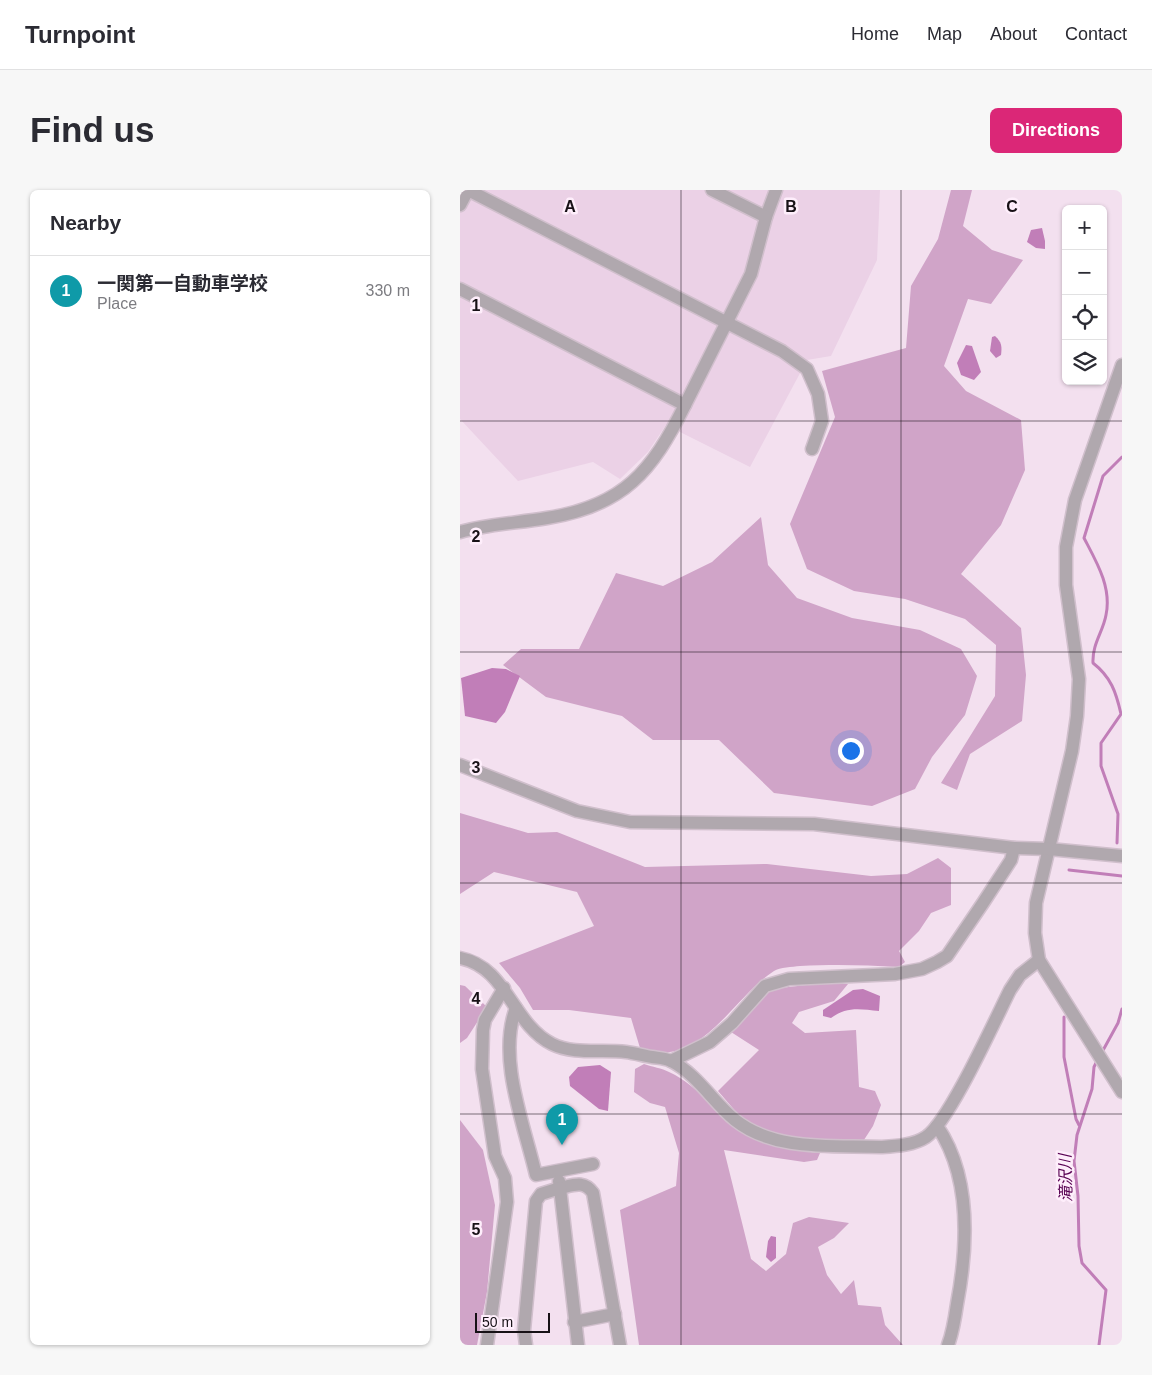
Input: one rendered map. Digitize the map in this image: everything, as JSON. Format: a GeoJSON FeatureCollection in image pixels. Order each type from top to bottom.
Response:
{"type":"FeatureCollection","features":[{"type":"Feature","properties":{"kind":"street"},"geometry":{"type":"LineString","coordinates":[[460,205],[468,190],[782,351],[807,369],[818,394],[822,422],[812,449]]}},
{"type":"Feature","properties":{"kind":"street"},"geometry":{"type":"LineString","coordinates":[[712,190],[766,217]]}},
{"type":"Feature","properties":{"kind":"street"},"geometry":{"type":"LineString","coordinates":[[460,532],[549,518],[598,505],[623,490],[645,470],[665,445],[750,274],[766,217],[776,190]]}},
{"type":"Feature","properties":{"kind":"street"},"geometry":{"type":"LineString","coordinates":[[460,289],[685,405]]}},
{"type":"Feature","properties":{"kind":"street"},"geometry":{"type":"LineString","coordinates":[[1122,365],[1075,500],[1066,547],[1066,584],[1079,679],[1078,707],[1072,751],[1036,903],[1035,932],[1039,960],[1122,1092]]}},
{"type":"Feature","properties":{"kind":"street"},"geometry":{"type":"LineString","coordinates":[[460,765],[577,811],[630,822],[814,824],[1014,848],[1049,849],[1122,856]]}},
{"type":"Feature","properties":{"kind":"street"},"geometry":{"type":"LineString","coordinates":[[672,1061],[710,1042],[732,1023],[765,986],[789,979],[895,974],[922,969],[947,956],[1011,860],[1014,848]]}},
{"type":"Feature","properties":{"kind":"street"},"geometry":{"type":"LineString","coordinates":[[460,958],[470,960],[485,968],[504,988],[527,1026],[552,1044],[577,1051],[627,1052],[672,1061],[695,1080],[735,1120],[758,1134],[781,1142],[896,1146],[926,1137],[936,1126],[957,1094],[1010,990],[1020,975],[1039,960]]}},
{"type":"Feature","properties":{"kind":"street"},"geometry":{"type":"LineString","coordinates":[[487,1345],[507,1202],[505,1178],[495,1156],[482,1069],[483,1030],[485,1020],[504,988]]}},
{"type":"Feature","properties":{"kind":"street"},"geometry":{"type":"LineString","coordinates":[[516,1008],[510,1025],[510,1068],[536,1175],[594,1164]]}},
{"type":"Feature","properties":{"kind":"street"},"geometry":{"type":"LineString","coordinates":[[936,1126],[944,1137],[960,1175],[964,1203],[965,1255],[948,1345]]}},
{"type":"Feature","properties":{"kind":"street"},"geometry":{"type":"LineString","coordinates":[[557,1171],[578,1345]]}},
{"type":"Feature","properties":{"kind":"street"},"geometry":{"type":"LineString","coordinates":[[526,1345],[524,1330],[536,1201],[540,1194],[579,1184],[586,1185],[593,1193],[620,1345]]}},
{"type":"Feature","properties":{"kind":"street"},"geometry":{"type":"LineString","coordinates":[[574,1322],[615,1314]]}},
{"type":"Feature","properties":{"kind":"shaded area"},"geometry":{"type":"Polygon","coordinates":[[[460,190],[880,190],[877,260],[831,356],[807,360],[750,467],[666,425],[648,452],[620,479],[593,462],[518,481],[460,419],[460,190]]]}},
{"type":"Feature","properties":{"kind":"shaded area"},"geometry":{"type":"Polygon","coordinates":[[[951,190],[972,190],[963,226],[992,250],[1023,260],[991,304],[968,299],[944,366],[966,391],[1021,420],[1025,470],[1001,525],[961,574],[1021,628],[1026,675],[1022,721],[970,754],[957,790],[941,783],[995,696],[996,645],[965,619],[905,599],[854,591],[807,569],[790,524],[835,417],[822,371],[906,348],[911,286],[938,239],[951,190]]]}},
{"type":"Feature","properties":{"kind":"shaded area"},"geometry":{"type":"Polygon","coordinates":[[[1042,228],[1045,249],[1036,248],[1027,242],[1031,230],[1042,228]]]}},
{"type":"Feature","properties":{"kind":"shaded area"},"geometry":{"type":"Polygon","coordinates":[[[995,336],[999,340],[1001,347],[1001,355],[996,358],[990,351],[992,337],[995,336]]]}},
{"type":"Feature","properties":{"kind":"shaded area"},"geometry":{"type":"Polygon","coordinates":[[[966,345],[972,346],[981,372],[974,380],[961,375],[957,363],[966,345]]]}},
{"type":"Feature","properties":{"kind":"shaded area"},"geometry":{"type":"Polygon","coordinates":[[[761,517],[768,565],[797,598],[852,618],[920,630],[961,649],[977,676],[965,715],[932,757],[915,789],[872,806],[774,793],[719,740],[653,740],[622,716],[546,697],[503,665],[521,649],[579,649],[616,573],[663,586],[712,562],[761,517]]]}},
{"type":"Feature","properties":{"kind":"shaded area"},"geometry":{"type":"Polygon","coordinates":[[[492,668],[506,669],[520,676],[505,712],[496,723],[465,716],[461,678],[492,668]]]}},
{"type":"Feature","properties":{"kind":"shaded area"},"geometry":{"type":"Polygon","coordinates":[[[460,813],[528,833],[557,832],[645,867],[767,864],[871,876],[907,874],[938,858],[951,868],[951,905],[931,913],[919,931],[899,951],[905,962],[899,967],[825,965],[790,967],[774,971],[698,1041],[680,1049],[661,1052],[640,1048],[631,1018],[569,1010],[533,1010],[520,988],[499,963],[594,926],[577,892],[494,872],[460,894],[460,813]]]}},
{"type":"Feature","properties":{"kind":"shaded area"},"geometry":{"type":"Polygon","coordinates":[[[815,984],[848,984],[834,1001],[799,1012],[792,1023],[805,1033],[856,1030],[859,1087],[875,1091],[881,1105],[873,1126],[862,1143],[809,1139],[761,1132],[737,1113],[718,1091],[759,1050],[731,1032],[758,999],[771,989],[815,984]]]}},
{"type":"Feature","properties":{"kind":"shaded area"},"geometry":{"type":"Polygon","coordinates":[[[460,985],[465,986],[487,1007],[467,1038],[460,1043],[460,985]]]}},
{"type":"Feature","properties":{"kind":"shaded area"},"geometry":{"type":"Polygon","coordinates":[[[863,989],[880,996],[879,1011],[854,1009],[837,1014],[831,1018],[823,1016],[823,1010],[853,990],[863,989]]]}},
{"type":"Feature","properties":{"kind":"shaded area"},"geometry":{"type":"Polygon","coordinates":[[[644,1064],[680,1078],[700,1093],[727,1119],[756,1139],[782,1148],[820,1153],[817,1160],[804,1162],[724,1150],[751,1259],[766,1271],[786,1254],[793,1223],[809,1217],[849,1223],[834,1238],[818,1247],[827,1275],[841,1294],[854,1280],[858,1305],[881,1307],[885,1325],[903,1345],[639,1345],[620,1210],[676,1186],[679,1153],[665,1107],[650,1103],[634,1092],[635,1069],[644,1064]]]}},
{"type":"Feature","properties":{"kind":"shaded area"},"geometry":{"type":"Polygon","coordinates":[[[600,1065],[611,1072],[608,1111],[599,1109],[570,1086],[569,1077],[578,1067],[600,1065]]]}},
{"type":"Feature","properties":{"kind":"shaded area"},"geometry":{"type":"Polygon","coordinates":[[[460,1120],[483,1150],[495,1205],[487,1292],[477,1345],[460,1345],[460,1120]]]}},
{"type":"Feature","properties":{"kind":"shaded area"},"geometry":{"type":"Polygon","coordinates":[[[771,1236],[776,1237],[776,1258],[771,1262],[766,1257],[768,1241],[771,1236]]]}},
{"type":"Feature","properties":{"kind":"waterway"},"geometry":{"type":"LineString","coordinates":[[1117,843],[1118,814],[1101,766],[1101,743],[1121,714],[1112,686],[1093,663],[1094,650],[1106,615],[1107,594],[1102,575],[1084,538],[1103,476],[1122,457]]}},
{"type":"Feature","properties":{"kind":"waterway"},"geometry":{"type":"LineString","coordinates":[[1069,870],[1122,876]]}},
{"type":"Feature","properties":{"kind":"waterway","name":"滝沢川"},"geometry":{"type":"LineString","coordinates":[[1101,1054],[1118,1023],[1122,1009]]}},
{"type":"Feature","properties":{"kind":"waterway"},"geometry":{"type":"LineString","coordinates":[[1064,1017],[1064,1057],[1076,1119],[1079,1125]]}},
{"type":"Feature","properties":{"kind":"waterway","name":"滝沢川"},"geometry":{"type":"LineString","coordinates":[[1098,1059],[1094,1067],[1092,1089],[1077,1135],[1074,1161],[1078,1196],[1079,1246],[1082,1263],[1106,1290],[1099,1345]]}},
{"type":"Feature","properties":{"kind":"place","name":"一関第一自動車学校"},"geometry":{"type":"Point","coordinates":[562,1145]}}]}
